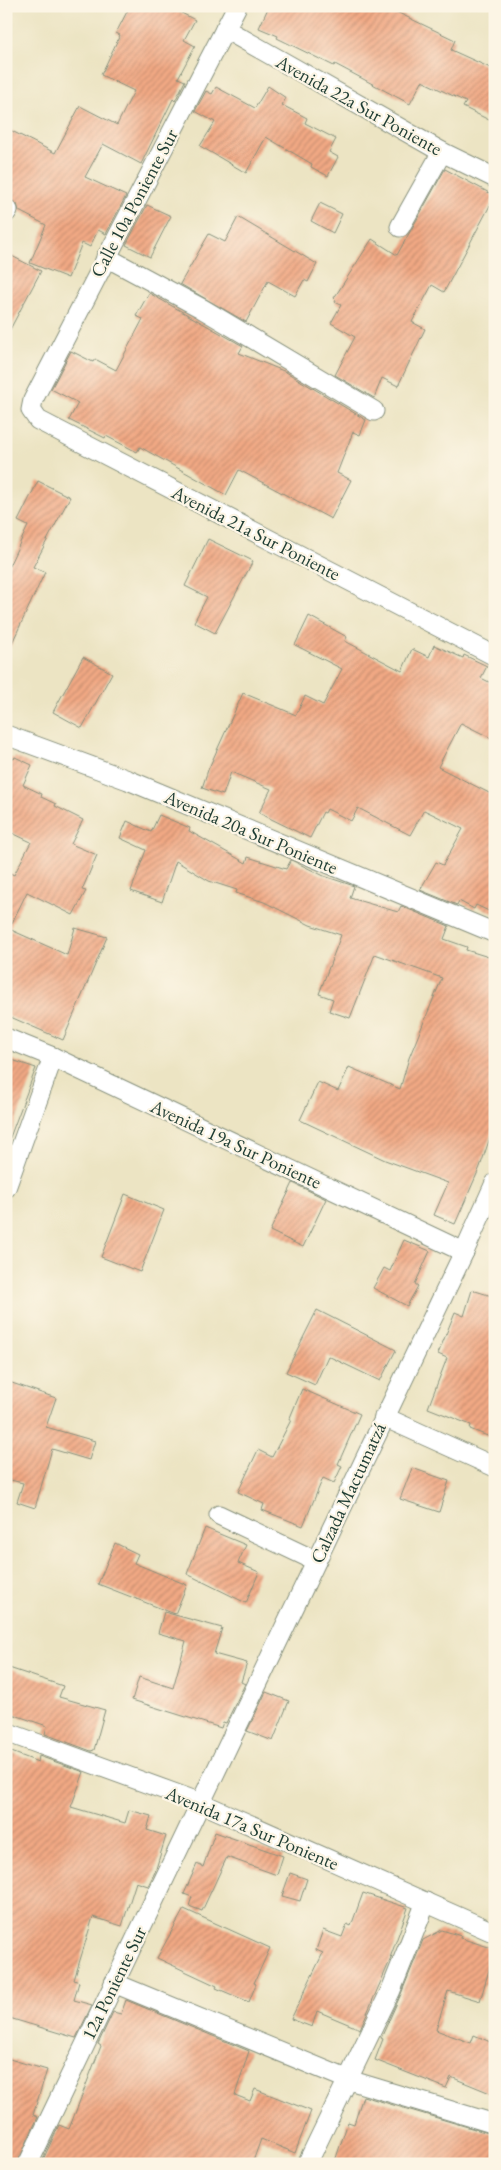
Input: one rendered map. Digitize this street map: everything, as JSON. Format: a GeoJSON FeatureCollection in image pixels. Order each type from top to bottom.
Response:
{"type":"FeatureCollection","features":[{"type":"Feature","properties":{"kind":"street","name":"Calle 10a Poniente Sur"},"geometry":{"type":"LineString","coordinates":[[33,400],[237,6]]}},
{"type":"Feature","properties":{"kind":"street","name":"Avenida 22a Sur Poniente"},"geometry":{"type":"LineString","coordinates":[[225,30],[442,152],[495,178]]}},
{"type":"Feature","properties":{"kind":"street"},"geometry":{"type":"LineString","coordinates":[[400,227],[442,152]]}},
{"type":"Feature","properties":{"kind":"street"},"geometry":{"type":"LineString","coordinates":[[6,209],[8,210],[6,214]]}},
{"type":"Feature","properties":{"kind":"street"},"geometry":{"type":"LineString","coordinates":[[106,257],[201,308],[374,411]]}},
{"type":"Feature","properties":{"kind":"street","name":"Avenida 21a Sur Poniente"},"geometry":{"type":"LineString","coordinates":[[33,400],[30,410],[38,420],[495,656]]}},
{"type":"Feature","properties":{"kind":"street","name":"Avenida 20a Sur Poniente"},"geometry":{"type":"LineString","coordinates":[[6,735],[128,780],[495,933]]}},
{"type":"Feature","properties":{"kind":"street","name":"Avenida 19a Sur Poniente"},"geometry":{"type":"LineString","coordinates":[[6,1038],[54,1057],[464,1252]]}},
{"type":"Feature","properties":{"kind":"street"},"geometry":{"type":"LineString","coordinates":[[6,1188],[54,1057]]}},
{"type":"Feature","properties":{"kind":"street","name":"Calzada Mactumatzá"},"geometry":{"type":"LineString","coordinates":[[201,1804],[464,1252],[489,1214],[495,1183]]}},
{"type":"Feature","properties":{"kind":"street"},"geometry":{"type":"LineString","coordinates":[[384,1417],[495,1467]]}},
{"type":"Feature","properties":{"kind":"street"},"geometry":{"type":"LineString","coordinates":[[219,1515],[316,1561]]}},
{"type":"Feature","properties":{"kind":"street","name":"Avenida 17a Sur Poniente"},"geometry":{"type":"LineString","coordinates":[[6,1732],[201,1804],[495,1933]]}},
{"type":"Feature","properties":{"kind":"street","name":"12a Poniente Sur"},"geometry":{"type":"LineString","coordinates":[[28,2164],[201,1804]]}},
{"type":"Feature","properties":{"kind":"street"},"geometry":{"type":"LineString","coordinates":[[307,2164],[391,1990],[426,1902]]}},
{"type":"Feature","properties":{"kind":"street"},"geometry":{"type":"LineString","coordinates":[[114,1984],[348,2080],[495,2124]]}},
{"type":"Feature","properties":{"kind":"building"},"geometry":{"type":"Polygon","coordinates":[[[130,6],[168,6],[195,20],[184,40],[195,46],[178,78],[185,81],[175,101],[173,99],[141,164],[103,144],[85,177],[126,196],[106,234],[98,230],[90,247],[82,243],[68,278],[30,263],[46,225],[19,211],[17,204],[6,198],[6,128],[55,153],[80,106],[117,125],[134,91],[101,75],[120,35],[116,33],[130,6]]]}},
{"type":"Feature","properties":{"kind":"building"},"geometry":{"type":"Polygon","coordinates":[[[269,6],[384,6],[455,40],[451,50],[495,70],[495,123],[463,107],[466,102],[422,81],[410,104],[335,64],[334,66],[277,38],[278,36],[259,28],[269,6]]]}},
{"type":"Feature","properties":{"kind":"building"},"geometry":{"type":"Polygon","coordinates":[[[268,86],[286,98],[282,105],[307,118],[305,123],[336,139],[329,152],[338,157],[328,176],[311,167],[312,164],[266,137],[246,173],[200,146],[215,122],[195,111],[206,91],[212,94],[216,87],[255,108],[268,86]]]}},
{"type":"Feature","properties":{"kind":"building"},"geometry":{"type":"Polygon","coordinates":[[[445,169],[495,196],[444,292],[432,285],[412,322],[425,329],[398,386],[382,378],[374,398],[335,375],[355,337],[331,323],[341,305],[335,302],[334,298],[372,239],[397,255],[445,169]]]}},
{"type":"Feature","properties":{"kind":"building"},"geometry":{"type":"Polygon","coordinates":[[[320,203],[342,214],[333,233],[311,221],[320,203]]]}},
{"type":"Feature","properties":{"kind":"building"},"geometry":{"type":"Polygon","coordinates":[[[147,205],[171,216],[150,257],[126,245],[147,205]]]}},
{"type":"Feature","properties":{"kind":"building"},"geometry":{"type":"Polygon","coordinates":[[[238,217],[317,264],[308,282],[304,280],[295,296],[268,281],[246,322],[180,284],[209,234],[225,242],[238,217]]]}},
{"type":"Feature","properties":{"kind":"building"},"geometry":{"type":"Polygon","coordinates":[[[6,253],[41,271],[6,337],[6,253]]]}},
{"type":"Feature","properties":{"kind":"building"},"geometry":{"type":"Polygon","coordinates":[[[149,293],[243,346],[239,353],[286,372],[366,420],[360,435],[353,432],[337,473],[351,480],[331,519],[239,470],[226,495],[140,447],[137,452],[69,420],[78,403],[51,389],[71,351],[93,362],[95,359],[116,370],[143,319],[136,316],[149,293]]]}},
{"type":"Feature","properties":{"kind":"building"},"geometry":{"type":"Polygon","coordinates":[[[38,481],[70,497],[33,567],[45,572],[6,656],[6,572],[28,526],[18,521],[38,481]]]}},
{"type":"Feature","properties":{"kind":"building"},"geometry":{"type":"Polygon","coordinates":[[[208,539],[253,561],[215,633],[194,622],[207,597],[185,586],[208,539]]]}},
{"type":"Feature","properties":{"kind":"building"},"geometry":{"type":"Polygon","coordinates":[[[309,616],[347,637],[345,641],[402,671],[412,649],[429,657],[434,645],[463,658],[464,655],[487,666],[481,678],[495,685],[495,740],[461,723],[438,767],[495,796],[495,914],[476,905],[474,909],[459,901],[457,905],[420,890],[436,862],[443,865],[463,829],[424,810],[410,835],[358,808],[351,821],[327,809],[325,813],[323,812],[310,838],[259,813],[271,789],[231,772],[223,795],[202,788],[208,770],[243,693],[296,715],[305,696],[323,705],[342,669],[295,645],[309,616]]]}},
{"type":"Feature","properties":{"kind":"building"},"geometry":{"type":"Polygon","coordinates":[[[83,657],[112,673],[82,728],[53,712],[83,657]]]}},
{"type":"Feature","properties":{"kind":"building"},"geometry":{"type":"Polygon","coordinates":[[[6,756],[14,759],[15,757],[32,765],[23,785],[42,794],[41,797],[56,804],[55,806],[83,820],[71,844],[97,855],[82,890],[86,891],[73,915],[27,892],[9,929],[67,955],[75,928],[107,937],[63,1040],[6,1015],[6,871],[14,875],[31,842],[6,830],[6,756]]]}},
{"type":"Feature","properties":{"kind":"building"},"geometry":{"type":"Polygon","coordinates":[[[159,815],[190,828],[189,831],[246,863],[248,857],[286,869],[291,860],[324,876],[354,886],[350,898],[398,912],[401,906],[449,926],[444,939],[467,947],[466,950],[495,959],[495,1123],[480,1167],[455,1224],[434,1215],[448,1183],[385,1160],[300,1120],[318,1082],[338,1091],[349,1067],[400,1089],[409,1058],[442,978],[375,954],[350,1018],[329,1011],[333,999],[319,994],[341,935],[310,925],[264,902],[236,893],[237,890],[209,881],[176,861],[162,902],[131,891],[146,850],[120,838],[127,821],[151,832],[159,815]]]}},
{"type":"Feature","properties":{"kind":"building"},"geometry":{"type":"Polygon","coordinates":[[[6,1058],[36,1068],[9,1140],[6,1139],[6,1058]]]}},
{"type":"Feature","properties":{"kind":"building"},"geometry":{"type":"Polygon","coordinates":[[[293,1183],[326,1199],[303,1247],[270,1231],[293,1183]]]}},
{"type":"Feature","properties":{"kind":"building"},"geometry":{"type":"Polygon","coordinates":[[[125,1194],[164,1210],[140,1272],[101,1257],[125,1194]]]}},
{"type":"Feature","properties":{"kind":"building"},"geometry":{"type":"Polygon","coordinates":[[[404,1240],[430,1251],[415,1284],[418,1286],[407,1306],[373,1288],[384,1268],[390,1271],[404,1240]]]}},
{"type":"Feature","properties":{"kind":"building"},"geometry":{"type":"Polygon","coordinates":[[[472,1290],[495,1297],[495,1439],[470,1429],[471,1425],[428,1408],[447,1358],[438,1354],[455,1312],[464,1316],[472,1290]]]}},
{"type":"Feature","properties":{"kind":"building"},"geometry":{"type":"Polygon","coordinates":[[[317,1310],[396,1350],[380,1381],[328,1356],[315,1385],[286,1372],[317,1310]]]}},
{"type":"Feature","properties":{"kind":"building"},"geometry":{"type":"Polygon","coordinates":[[[6,1381],[56,1398],[46,1427],[95,1441],[89,1460],[52,1449],[35,1508],[17,1502],[23,1483],[6,1479],[6,1381]]]}},
{"type":"Feature","properties":{"kind":"building"},"geometry":{"type":"Polygon","coordinates":[[[302,1389],[360,1414],[338,1464],[342,1466],[334,1483],[323,1478],[303,1526],[262,1510],[264,1504],[238,1492],[258,1450],[272,1457],[291,1420],[289,1420],[302,1389]]]}},
{"type":"Feature","properties":{"kind":"building"},"geometry":{"type":"Polygon","coordinates":[[[412,1468],[449,1481],[439,1512],[400,1499],[412,1468]]]}},
{"type":"Feature","properties":{"kind":"building"},"geometry":{"type":"Polygon","coordinates":[[[205,1528],[246,1545],[238,1563],[259,1572],[246,1603],[187,1574],[205,1528]]]}},
{"type":"Feature","properties":{"kind":"building"},"geometry":{"type":"Polygon","coordinates":[[[115,1543],[138,1554],[134,1563],[187,1585],[175,1614],[98,1584],[115,1543]]]}},
{"type":"Feature","properties":{"kind":"building"},"geometry":{"type":"Polygon","coordinates":[[[164,1612],[222,1628],[214,1654],[247,1663],[241,1682],[245,1684],[226,1723],[223,1722],[221,1728],[132,1700],[139,1677],[173,1688],[186,1641],[158,1633],[164,1612]]]}},
{"type":"Feature","properties":{"kind":"building"},"geometry":{"type":"Polygon","coordinates":[[[6,1667],[63,1686],[59,1697],[105,1710],[94,1750],[91,1751],[45,1734],[47,1726],[6,1712],[6,1667]]]}},
{"type":"Feature","properties":{"kind":"building"},"geometry":{"type":"Polygon","coordinates":[[[266,1692],[289,1701],[273,1741],[247,1731],[266,1692]]]}},
{"type":"Feature","properties":{"kind":"building"},"geometry":{"type":"Polygon","coordinates":[[[6,1750],[38,1762],[39,1756],[84,1772],[71,1807],[125,1823],[129,1810],[151,1816],[147,1830],[166,1836],[155,1872],[148,1886],[136,1882],[122,1926],[93,1917],[74,1980],[79,1982],[74,2000],[92,2005],[76,2038],[6,2017],[6,1750]]]}},
{"type":"Feature","properties":{"kind":"building"},"geometry":{"type":"Polygon","coordinates":[[[215,1832],[283,1856],[277,1875],[227,1857],[202,1911],[189,1906],[192,1897],[184,1894],[197,1864],[203,1867],[215,1832]]]}},
{"type":"Feature","properties":{"kind":"building"},"geometry":{"type":"Polygon","coordinates":[[[290,1873],[307,1879],[300,1901],[282,1896],[290,1873]]]}},
{"type":"Feature","properties":{"kind":"building"},"geometry":{"type":"Polygon","coordinates":[[[363,1893],[408,1908],[390,1958],[392,1956],[360,2029],[317,2011],[312,2027],[291,2019],[323,1953],[316,1950],[323,1930],[342,1937],[347,1924],[351,1926],[363,1893]]]}},
{"type":"Feature","properties":{"kind":"building"},"geometry":{"type":"Polygon","coordinates":[[[184,1909],[270,1948],[254,1983],[256,1984],[249,2002],[216,1988],[217,1986],[157,1958],[184,1909]]]}},
{"type":"Feature","properties":{"kind":"building"},"geometry":{"type":"Polygon","coordinates":[[[442,1930],[495,1949],[480,2001],[448,1991],[436,2030],[471,2043],[474,2035],[495,2044],[495,2095],[451,2077],[446,2088],[375,2060],[383,2039],[381,2038],[423,1940],[442,1930]]]}},
{"type":"Feature","properties":{"kind":"building"},"geometry":{"type":"Polygon","coordinates":[[[126,2000],[249,2051],[235,2095],[250,2101],[255,2089],[311,2111],[295,2153],[261,2139],[252,2164],[41,2164],[59,2125],[69,2129],[101,2046],[98,2044],[113,2012],[121,2014],[126,2000]]]}},
{"type":"Feature","properties":{"kind":"building"},"geometry":{"type":"Polygon","coordinates":[[[6,2058],[47,2070],[33,2115],[38,2117],[17,2164],[6,2164],[6,2058]]]}},
{"type":"Feature","properties":{"kind":"building"},"geometry":{"type":"Polygon","coordinates":[[[363,2096],[495,2135],[495,2164],[334,2164],[348,2122],[354,2124],[363,2096]]]}}]}
